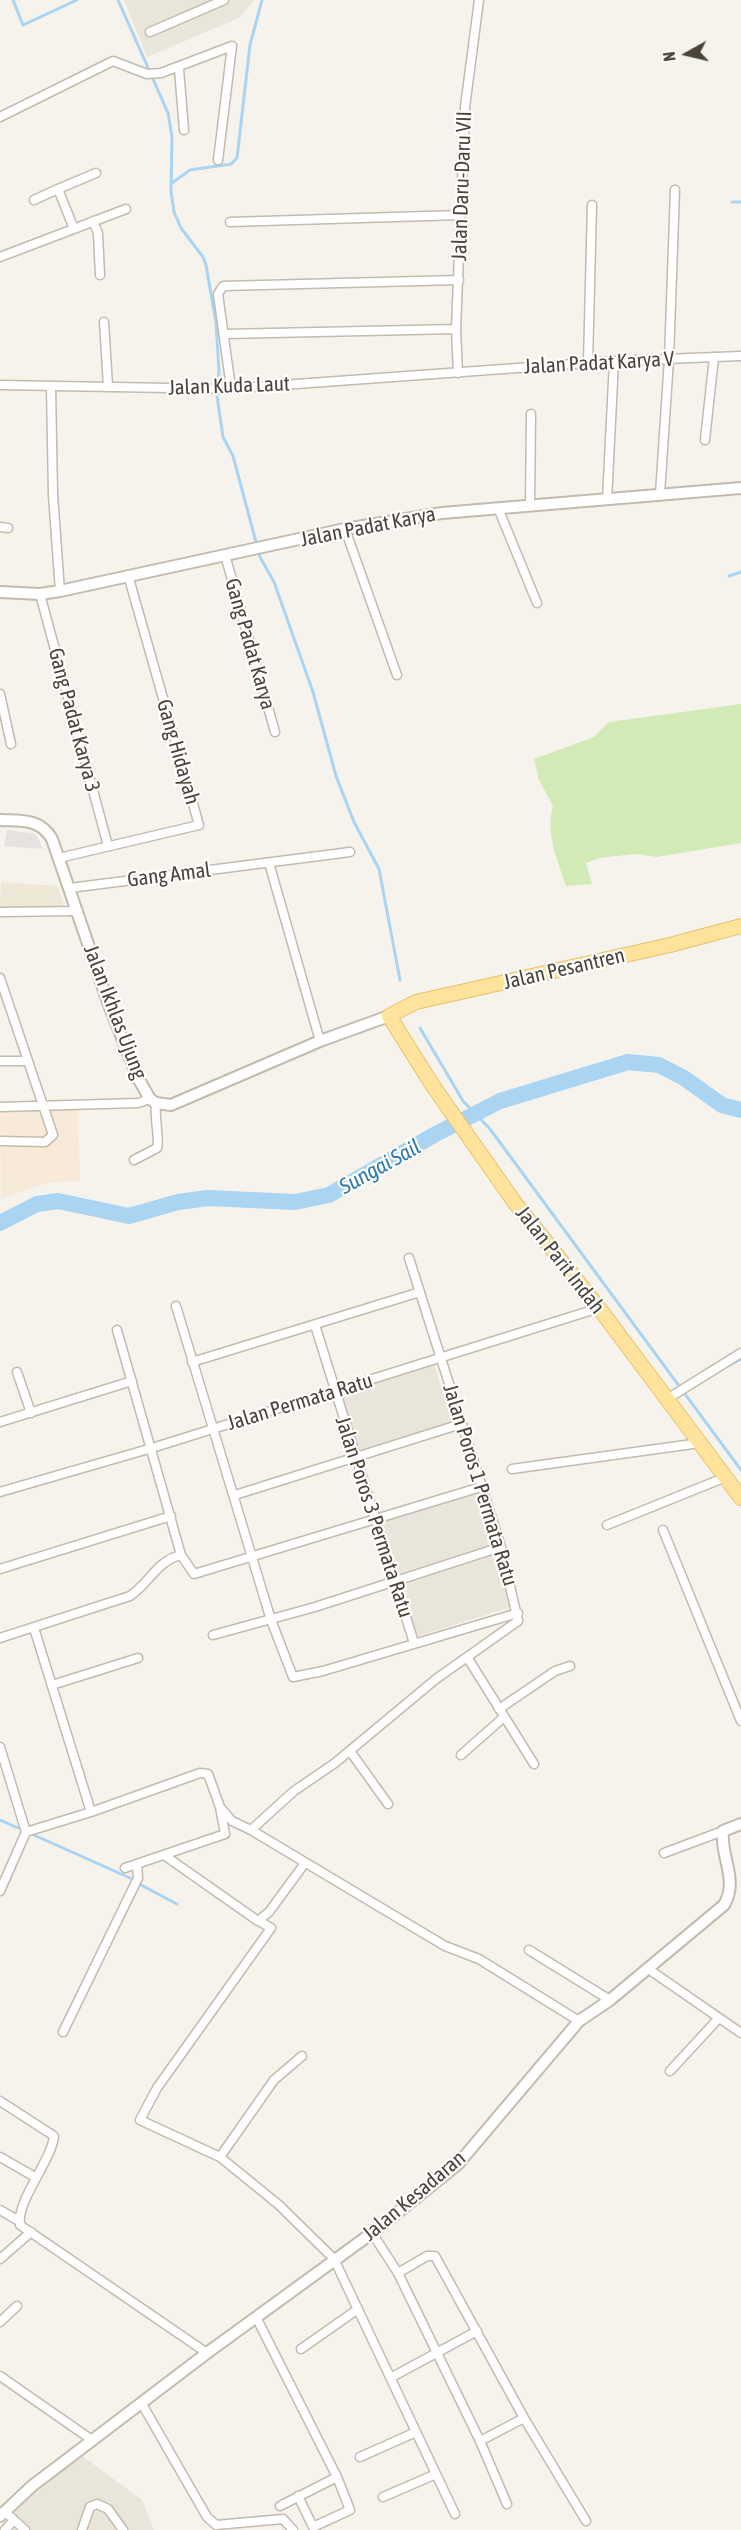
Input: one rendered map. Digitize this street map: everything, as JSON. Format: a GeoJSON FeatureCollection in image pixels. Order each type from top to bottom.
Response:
{"type":"FeatureCollection","features":[{"type":"Feature","properties":{"kind":"main road","name":"Jalan Pesantren"},"geometry":{"type":"LineString","coordinates":[[389,1016],[416,1002],[670,945],[741,926]]}},
{"type":"Feature","properties":{"kind":"main road","name":"Jalan Parit Indah"},"geometry":{"type":"LineString","coordinates":[[389,1016],[433,1086],[515,1203],[671,1397],[700,1443],[741,1498]]}},
{"type":"Feature","properties":{"kind":"street"},"geometry":{"type":"LineString","coordinates":[[150,33],[224,0]]}},
{"type":"Feature","properties":{"kind":"street","name":"Jalan Daru-Daru VII"},"geometry":{"type":"LineString","coordinates":[[458,373],[456,329],[465,107],[479,0]]}},
{"type":"Feature","properties":{"kind":"street"},"geometry":{"type":"LineString","coordinates":[[0,117],[113,62],[147,74],[161,74],[179,69],[232,46],[218,159]]}},
{"type":"Feature","properties":{"kind":"street"},"geometry":{"type":"LineString","coordinates":[[179,69],[184,130]]}},
{"type":"Feature","properties":{"kind":"street"},"geometry":{"type":"LineString","coordinates":[[34,200],[96,173]]}},
{"type":"Feature","properties":{"kind":"street"},"geometry":{"type":"LineString","coordinates":[[58,189],[74,229]]}},
{"type":"Feature","properties":{"kind":"street"},"geometry":{"type":"LineString","coordinates":[[660,494],[669,359],[675,190]]}},
{"type":"Feature","properties":{"kind":"street"},"geometry":{"type":"LineString","coordinates":[[588,363],[592,205]]}},
{"type":"Feature","properties":{"kind":"street"},"geometry":{"type":"LineString","coordinates":[[0,257],[126,209]]}},
{"type":"Feature","properties":{"kind":"street"},"geometry":{"type":"LineString","coordinates":[[230,222],[460,215]]}},
{"type":"Feature","properties":{"kind":"street"},"geometry":{"type":"LineString","coordinates":[[93,221],[98,233],[100,275]]}},
{"type":"Feature","properties":{"kind":"street"},"geometry":{"type":"LineString","coordinates":[[229,389],[225,334],[218,294],[220,288],[228,285],[459,280]]}},
{"type":"Feature","properties":{"kind":"street"},"geometry":{"type":"LineString","coordinates":[[104,322],[108,386]]}},
{"type":"Feature","properties":{"kind":"street"},"geometry":{"type":"LineString","coordinates":[[225,334],[456,329]]}},
{"type":"Feature","properties":{"kind":"street","name":"Jalan Padat Karya V"},"geometry":{"type":"LineString","coordinates":[[458,373],[614,361],[741,356]]}},
{"type":"Feature","properties":{"kind":"street"},"geometry":{"type":"LineString","coordinates":[[705,440],[714,357]]}},
{"type":"Feature","properties":{"kind":"street"},"geometry":{"type":"LineString","coordinates":[[607,500],[614,361]]}},
{"type":"Feature","properties":{"kind":"street","name":"Jalan Kuda Laut"},"geometry":{"type":"LineString","coordinates":[[0,385],[229,389],[458,373]]}},
{"type":"Feature","properties":{"kind":"street"},"geometry":{"type":"LineString","coordinates":[[51,387],[53,495],[60,591]]}},
{"type":"Feature","properties":{"kind":"street"},"geometry":{"type":"LineString","coordinates":[[530,505],[531,414]]}},
{"type":"Feature","properties":{"kind":"street","name":"Jalan Padat Karya"},"geometry":{"type":"LineString","coordinates":[[0,592],[40,594],[60,591],[345,530],[442,513],[741,488]]}},
{"type":"Feature","properties":{"kind":"street"},"geometry":{"type":"LineString","coordinates":[[498,508],[537,603]]}},
{"type":"Feature","properties":{"kind":"street"},"geometry":{"type":"LineString","coordinates":[[345,530],[397,675]]}},
{"type":"Feature","properties":{"kind":"street","name":"Gang Padat Karya"},"geometry":{"type":"LineString","coordinates":[[225,555],[275,732]]}},
{"type":"Feature","properties":{"kind":"street","name":"Gang Hidayah"},"geometry":{"type":"LineString","coordinates":[[59,858],[199,825],[128,575]]}},
{"type":"Feature","properties":{"kind":"street","name":"Gang Padat Karya 3"},"geometry":{"type":"LineString","coordinates":[[40,594],[108,846]]}},
{"type":"Feature","properties":{"kind":"street"},"geometry":{"type":"LineString","coordinates":[[0,694],[11,744]]}},
{"type":"Feature","properties":{"kind":"street","name":"Jalan Ikhlas Ujung"},"geometry":{"type":"LineString","coordinates":[[0,820],[28,821],[44,826],[70,888],[109,1005],[138,1078],[153,1101],[171,1105],[320,1041],[389,1016]]}},
{"type":"Feature","properties":{"kind":"street","name":"Gang Amal"},"geometry":{"type":"LineString","coordinates":[[70,888],[350,852]]}},
{"type":"Feature","properties":{"kind":"street"},"geometry":{"type":"LineString","coordinates":[[269,862],[320,1041]]}},
{"type":"Feature","properties":{"kind":"street"},"geometry":{"type":"LineString","coordinates":[[0,912],[78,911]]}},
{"type":"Feature","properties":{"kind":"street"},"geometry":{"type":"LineString","coordinates":[[0,978],[52,1135],[48,1140],[0,1141]]}},
{"type":"Feature","properties":{"kind":"street"},"geometry":{"type":"LineString","coordinates":[[0,1061],[27,1061]]}},
{"type":"Feature","properties":{"kind":"street"},"geometry":{"type":"LineString","coordinates":[[0,1107],[153,1101],[159,1142],[157,1148],[134,1160]]}},
{"type":"Feature","properties":{"kind":"street","name":"Jalan Poros 1 Permata Ratu"},"geometry":{"type":"LineString","coordinates":[[409,1258],[501,1547],[518,1613]]}},
{"type":"Feature","properties":{"kind":"street"},"geometry":{"type":"LineString","coordinates":[[192,1362],[420,1292]]}},
{"type":"Feature","properties":{"kind":"street"},"geometry":{"type":"LineString","coordinates":[[176,1306],[271,1620],[291,1674],[296,1678],[518,1613],[518,1621],[436,1679],[350,1751],[294,1791],[250,1830]]}},
{"type":"Feature","properties":{"kind":"street","name":"Jalan Permata Ratu"},"geometry":{"type":"LineString","coordinates":[[0,1492],[152,1448],[599,1308]]}},
{"type":"Feature","properties":{"kind":"street","name":"Jalan Poros 3 Permata Ratu"},"geometry":{"type":"LineString","coordinates":[[315,1325],[354,1458],[414,1642]]}},
{"type":"Feature","properties":{"kind":"street"},"geometry":{"type":"LineString","coordinates":[[117,1330],[181,1555],[194,1574],[481,1486]]}},
{"type":"Feature","properties":{"kind":"street"},"geometry":{"type":"LineString","coordinates":[[671,1397],[693,1381],[741,1353]]}},
{"type":"Feature","properties":{"kind":"street"},"geometry":{"type":"LineString","coordinates":[[18,1372],[31,1413]]}},
{"type":"Feature","properties":{"kind":"street"},"geometry":{"type":"LineString","coordinates":[[0,1422],[132,1381]]}},
{"type":"Feature","properties":{"kind":"street"},"geometry":{"type":"LineString","coordinates":[[235,1495],[461,1424]]}},
{"type":"Feature","properties":{"kind":"street"},"geometry":{"type":"LineString","coordinates":[[512,1470],[700,1443]]}},
{"type":"Feature","properties":{"kind":"street"},"geometry":{"type":"LineString","coordinates":[[607,1525],[726,1478]]}},
{"type":"Feature","properties":{"kind":"street"},"geometry":{"type":"LineString","coordinates":[[0,1569],[171,1516]]}},
{"type":"Feature","properties":{"kind":"street"},"geometry":{"type":"LineString","coordinates":[[663,1530],[741,1721]]}},
{"type":"Feature","properties":{"kind":"street"},"geometry":{"type":"LineString","coordinates":[[213,1635],[271,1620],[501,1547]]}},
{"type":"Feature","properties":{"kind":"street"},"geometry":{"type":"LineString","coordinates":[[0,1638],[130,1596],[141,1588],[166,1559],[181,1555]]}},
{"type":"Feature","properties":{"kind":"street"},"geometry":{"type":"LineString","coordinates":[[34,1628],[91,1812]]}},
{"type":"Feature","properties":{"kind":"street"},"geometry":{"type":"LineString","coordinates":[[467,1657],[534,1764]]}},
{"type":"Feature","properties":{"kind":"street"},"geometry":{"type":"LineString","coordinates":[[52,1685],[138,1658]]}},
{"type":"Feature","properties":{"kind":"street"},"geometry":{"type":"LineString","coordinates":[[499,1709],[555,1671],[570,1666]]}},
{"type":"Feature","properties":{"kind":"street"},"geometry":{"type":"LineString","coordinates":[[461,1755],[504,1717]]}},
{"type":"Feature","properties":{"kind":"street"},"geometry":{"type":"LineString","coordinates":[[0,1747],[26,1832],[0,1892]]}},
{"type":"Feature","properties":{"kind":"street"},"geometry":{"type":"LineString","coordinates":[[350,1751],[388,1803]]}},
{"type":"Feature","properties":{"kind":"street"},"geometry":{"type":"LineString","coordinates":[[26,1832],[203,1773],[210,1777],[220,1807],[225,1834],[124,1868]]}},
{"type":"Feature","properties":{"kind":"street"},"geometry":{"type":"LineString","coordinates":[[220,1807],[232,1821],[445,1946],[479,1959],[579,2021]]}},
{"type":"Feature","properties":{"kind":"street"},"geometry":{"type":"LineString","coordinates":[[664,1853],[741,1824]]}},
{"type":"Feature","properties":{"kind":"street","name":"Jalan Kesadaran"},"geometry":{"type":"LineString","coordinates":[[2,2514],[92,2440],[372,2233],[458,2164],[579,2021],[610,2000],[724,1905],[729,1896],[731,1880],[721,1844],[723,1831]]}},
{"type":"Feature","properties":{"kind":"street"},"geometry":{"type":"LineString","coordinates":[[164,1856],[271,1928],[157,2088],[140,2120],[220,2157],[272,2198],[334,2259],[392,2377],[455,2514]]}},
{"type":"Feature","properties":{"kind":"street"},"geometry":{"type":"LineString","coordinates":[[259,1921],[269,1912],[305,1863]]}},
{"type":"Feature","properties":{"kind":"street"},"geometry":{"type":"LineString","coordinates":[[63,2032],[138,1878],[137,1864]]}},
{"type":"Feature","properties":{"kind":"street"},"geometry":{"type":"LineString","coordinates":[[529,1950],[610,2000]]}},
{"type":"Feature","properties":{"kind":"street"},"geometry":{"type":"LineString","coordinates":[[647,1968],[741,2033]]}},
{"type":"Feature","properties":{"kind":"street"},"geometry":{"type":"LineString","coordinates":[[670,2071],[718,2019]]}},
{"type":"Feature","properties":{"kind":"street"},"geometry":{"type":"LineString","coordinates":[[220,2157],[274,2080],[302,2056]]}},
{"type":"Feature","properties":{"kind":"street"},"geometry":{"type":"LineString","coordinates":[[0,2101],[54,2136],[35,2177],[19,2221]]}},
{"type":"Feature","properties":{"kind":"street"},"geometry":{"type":"LineString","coordinates":[[0,2157],[35,2177]]}},
{"type":"Feature","properties":{"kind":"street"},"geometry":{"type":"LineString","coordinates":[[0,2211],[19,2221],[20,2225],[207,2354]]}},
{"type":"Feature","properties":{"kind":"street"},"geometry":{"type":"LineString","coordinates":[[0,2259],[31,2232]]}},
{"type":"Feature","properties":{"kind":"street"},"geometry":{"type":"LineString","coordinates":[[372,2233],[399,2274],[480,2440],[507,2504]]}},
{"type":"Feature","properties":{"kind":"street"},"geometry":{"type":"LineString","coordinates":[[399,2274],[426,2256],[435,2256],[524,2418],[586,2521]]}},
{"type":"Feature","properties":{"kind":"street"},"geometry":{"type":"LineString","coordinates":[[0,2322],[17,2306]]}},
{"type":"Feature","properties":{"kind":"street"},"geometry":{"type":"LineString","coordinates":[[301,2349],[358,2309]]}},
{"type":"Feature","properties":{"kind":"street"},"geometry":{"type":"LineString","coordinates":[[257,2319],[337,2477],[350,2511],[313,2527],[298,2496]]}},
{"type":"Feature","properties":{"kind":"street"},"geometry":{"type":"LineString","coordinates":[[392,2377],[477,2331]]}},
{"type":"Feature","properties":{"kind":"street"},"geometry":{"type":"LineString","coordinates":[[0,2376],[92,2440]]}},
{"type":"Feature","properties":{"kind":"street"},"geometry":{"type":"LineString","coordinates":[[142,2403],[207,2517],[216,2524],[283,2519],[293,2530]]}},
{"type":"Feature","properties":{"kind":"street"},"geometry":{"type":"LineString","coordinates":[[480,2440],[524,2418]]}},
{"type":"Feature","properties":{"kind":"street"},"geometry":{"type":"LineString","coordinates":[[360,2457],[416,2432]]}},
{"type":"Feature","properties":{"kind":"street"},"geometry":{"type":"LineString","coordinates":[[383,2497],[436,2474]]}},
{"type":"Feature","properties":{"kind":"street"},"geometry":{"type":"LineString","coordinates":[[280,2506],[337,2477]]}},
{"type":"Feature","properties":{"kind":"street"},"geometry":{"type":"LineString","coordinates":[[82,2530],[90,2507],[97,2504],[108,2509],[123,2530]]}},
{"type":"Feature","properties":{"kind":"street"},"geometry":{"type":"LineString","coordinates":[[2,2514],[14,2520],[25,2530]]}},
{"type":"Feature","properties":{"kind":"street"},"geometry":{"type":"LineString","coordinates":[[5,2530],[14,2520]]}},
{"type":"Feature","properties":{"kind":"shaded area"},"geometry":{"type":"Polygon","coordinates":[[[124,0],[254,0],[239,18],[147,57],[124,0]]]}},
{"type":"Feature","properties":{"kind":"shaded area"},"geometry":{"type":"Polygon","coordinates":[[[7,830],[36,834],[43,849],[4,846],[7,830]]]}},
{"type":"Feature","properties":{"kind":"shaded area"},"geometry":{"type":"Polygon","coordinates":[[[1,882],[57,886],[65,908],[0,908],[1,882]]]}},
{"type":"Feature","properties":{"kind":"shaded area"},"geometry":{"type":"Polygon","coordinates":[[[78,1105],[80,1181],[45,1183],[1,1199],[0,1107],[78,1105]]]}},
{"type":"Feature","properties":{"kind":"shaded area"},"geometry":{"type":"Polygon","coordinates":[[[434,1364],[452,1422],[356,1451],[339,1393],[434,1364]]]}},
{"type":"Feature","properties":{"kind":"shaded area"},"geometry":{"type":"Polygon","coordinates":[[[475,1492],[492,1544],[394,1575],[378,1522],[475,1492]]]}},
{"type":"Feature","properties":{"kind":"shaded area"},"geometry":{"type":"Polygon","coordinates":[[[496,1555],[512,1607],[415,1637],[399,1586],[496,1555]]]}},
{"type":"Feature","properties":{"kind":"shaded area"},"geometry":{"type":"Polygon","coordinates":[[[81,2455],[142,2500],[154,2530],[0,2530],[20,2505],[81,2455]]]}},
{"type":"Feature","properties":{"kind":"green space"},"geometry":{"type":"Polygon","coordinates":[[[741,704],[741,843],[657,857],[635,854],[599,858],[586,863],[592,884],[566,886],[551,837],[553,806],[539,780],[534,759],[594,737],[609,722],[741,704]]]}},
{"type":"Feature","properties":{"kind":"waterway"},"geometry":{"type":"LineString","coordinates":[[13,0],[23,25],[77,0]]}},
{"type":"Feature","properties":{"kind":"waterway"},"geometry":{"type":"LineString","coordinates":[[118,0],[168,113],[172,137],[171,191],[174,212],[181,228],[203,257],[206,265],[216,323],[219,371],[217,396],[223,437],[233,456],[260,557],[274,582],[313,692],[336,776],[354,822],[379,869],[400,980]]}},
{"type":"Feature","properties":{"kind":"waterway"},"geometry":{"type":"LineString","coordinates":[[172,183],[190,170],[231,164],[237,158],[250,45],[262,0]]}},
{"type":"Feature","properties":{"kind":"waterway"},"geometry":{"type":"LineString","coordinates":[[732,202],[741,202]]}},
{"type":"Feature","properties":{"kind":"waterway"},"geometry":{"type":"LineString","coordinates":[[729,576],[741,572]]}},
{"type":"Feature","properties":{"kind":"waterway"},"geometry":{"type":"LineString","coordinates":[[420,1028],[463,1101],[490,1129],[741,1470]]}},
{"type":"Feature","properties":{"kind":"waterway","name":"Sungai Sail"},"geometry":{"type":"LineString","coordinates":[[0,1223],[37,1204],[58,1201],[129,1216],[178,1202],[208,1198],[295,1202],[329,1195],[434,1135],[500,1101],[628,1062],[659,1065],[684,1078],[722,1105],[741,1110]]}},
{"type":"Feature","properties":{"kind":"waterway"},"geometry":{"type":"LineString","coordinates":[[725,1367],[741,1359]]}},
{"type":"Feature","properties":{"kind":"waterway"},"geometry":{"type":"LineString","coordinates":[[0,1820],[18,1828]]}},
{"type":"Feature","properties":{"kind":"waterway"},"geometry":{"type":"LineString","coordinates":[[34,1835],[130,1878]]}},
{"type":"Feature","properties":{"kind":"waterway"},"geometry":{"type":"LineString","coordinates":[[141,1885],[177,1904]]}}]}
